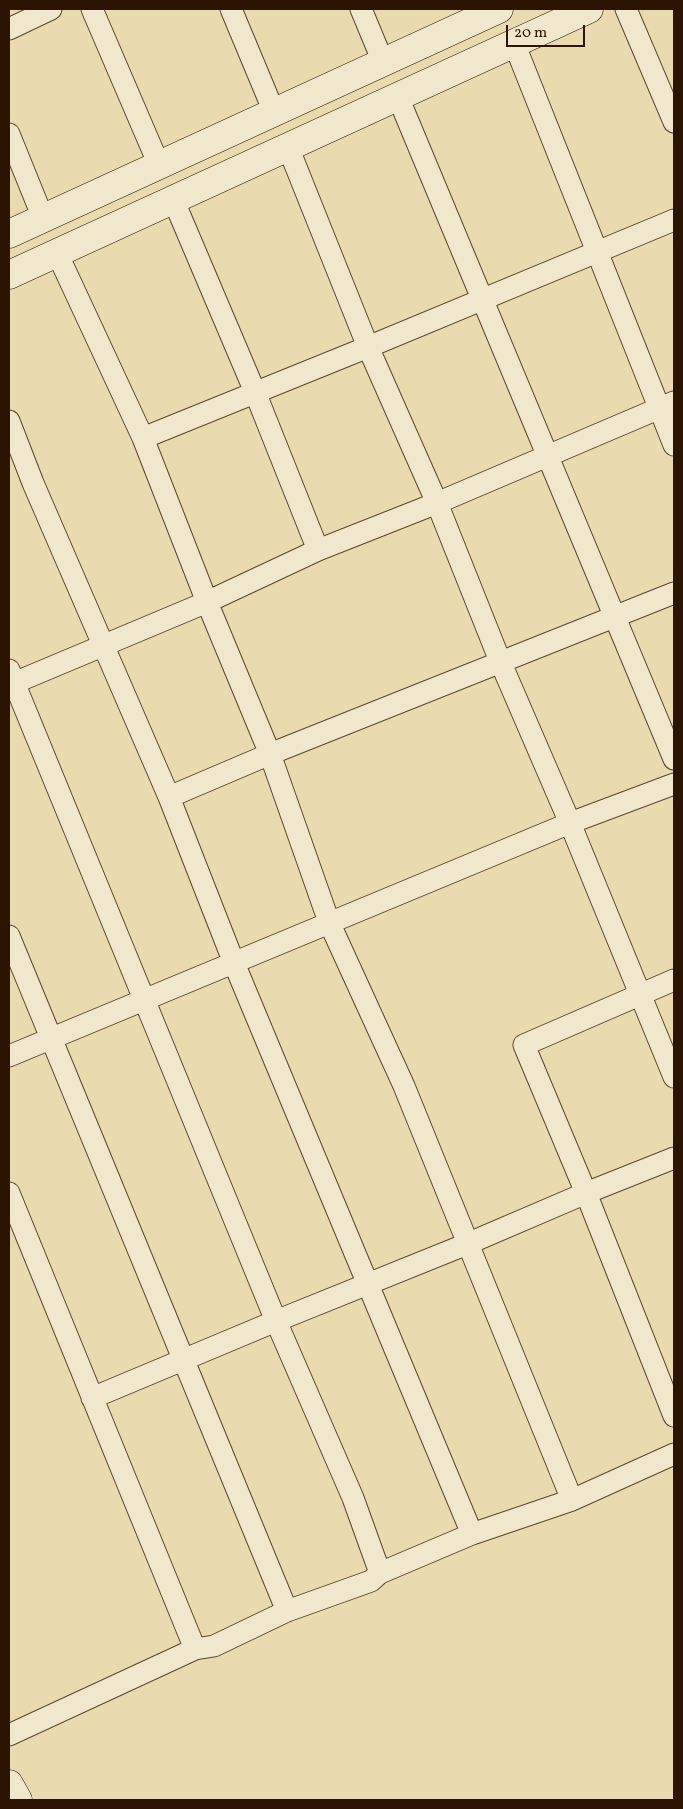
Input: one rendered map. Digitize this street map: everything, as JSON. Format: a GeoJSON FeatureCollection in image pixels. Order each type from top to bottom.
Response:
{"type":"FeatureCollection","features":[{"type":"Feature","properties":{"kind":"street"},"geometry":{"type":"LineString","coordinates":[[9,29],[51,9]]}},
{"type":"Feature","properties":{"kind":"street"},"geometry":{"type":"LineString","coordinates":[[92,9],[159,165]]}},
{"type":"Feature","properties":{"kind":"street"},"geometry":{"type":"LineString","coordinates":[[232,9],[274,112]]}},
{"type":"Feature","properties":{"kind":"street"},"geometry":{"type":"LineString","coordinates":[[361,9],[383,62]]}},
{"type":"Feature","properties":{"kind":"street"},"geometry":{"type":"LineString","coordinates":[[9,234],[499,9]]}},
{"type":"Feature","properties":{"kind":"street"},"geometry":{"type":"LineString","coordinates":[[9,275],[590,9]]}},
{"type":"Feature","properties":{"kind":"street"},"geometry":{"type":"LineString","coordinates":[[626,9],[674,122]]}},
{"type":"Feature","properties":{"kind":"street"},"geometry":{"type":"LineString","coordinates":[[514,43],[597,253],[666,405],[674,445]]}},
{"type":"Feature","properties":{"kind":"street"},"geometry":{"type":"LineString","coordinates":[[398,97],[546,456],[674,759]]}},
{"type":"Feature","properties":{"kind":"street"},"geometry":{"type":"LineString","coordinates":[[9,134],[43,218]]}},
{"type":"Feature","properties":{"kind":"street"},"geometry":{"type":"LineString","coordinates":[[288,147],[368,347],[437,503],[500,661],[570,823],[674,1077]]}},
{"type":"Feature","properties":{"kind":"street"},"geometry":{"type":"LineString","coordinates":[[173,199],[255,392],[318,550]]}},
{"type":"Feature","properties":{"kind":"street"},"geometry":{"type":"LineString","coordinates":[[143,438],[674,220]]}},
{"type":"Feature","properties":{"kind":"street"},"geometry":{"type":"LineString","coordinates":[[57,253],[143,438],[207,602],[270,754],[329,922],[404,1086],[572,1500]]}},
{"type":"Feature","properties":{"kind":"street"},"geometry":{"type":"LineString","coordinates":[[380,1573],[353,1498],[276,1321],[146,1000],[11,679],[105,646],[207,602],[318,550],[437,503],[666,405]]}},
{"type":"Feature","properties":{"kind":"street"},"geometry":{"type":"LineString","coordinates":[[9,421],[33,483],[169,797],[234,963],[472,1534]]}},
{"type":"Feature","properties":{"kind":"street"},"geometry":{"type":"LineString","coordinates":[[169,797],[500,661],[674,593]]}},
{"type":"Feature","properties":{"kind":"street"},"geometry":{"type":"LineString","coordinates":[[9,1056],[570,823],[674,784]]}},
{"type":"Feature","properties":{"kind":"street"},"geometry":{"type":"LineString","coordinates":[[9,936],[287,1612]]}},
{"type":"Feature","properties":{"kind":"street"},"geometry":{"type":"LineString","coordinates":[[674,980],[524,1045],[586,1193],[674,1416]]}},
{"type":"Feature","properties":{"kind":"street"},"geometry":{"type":"LineString","coordinates":[[92,1398],[674,1158]]}},
{"type":"Feature","properties":{"kind":"street"},"geometry":{"type":"LineString","coordinates":[[9,1194],[194,1649]]}},
{"type":"Feature","properties":{"kind":"street"},"geometry":{"type":"LineString","coordinates":[[9,1735],[194,1649],[214,1646],[287,1612],[371,1581],[380,1573],[472,1534],[572,1500],[674,1454]]}},
{"type":"Feature","properties":{"kind":"street"},"geometry":{"type":"LineString","coordinates":[[9,1784],[18,1800]]}}]}
